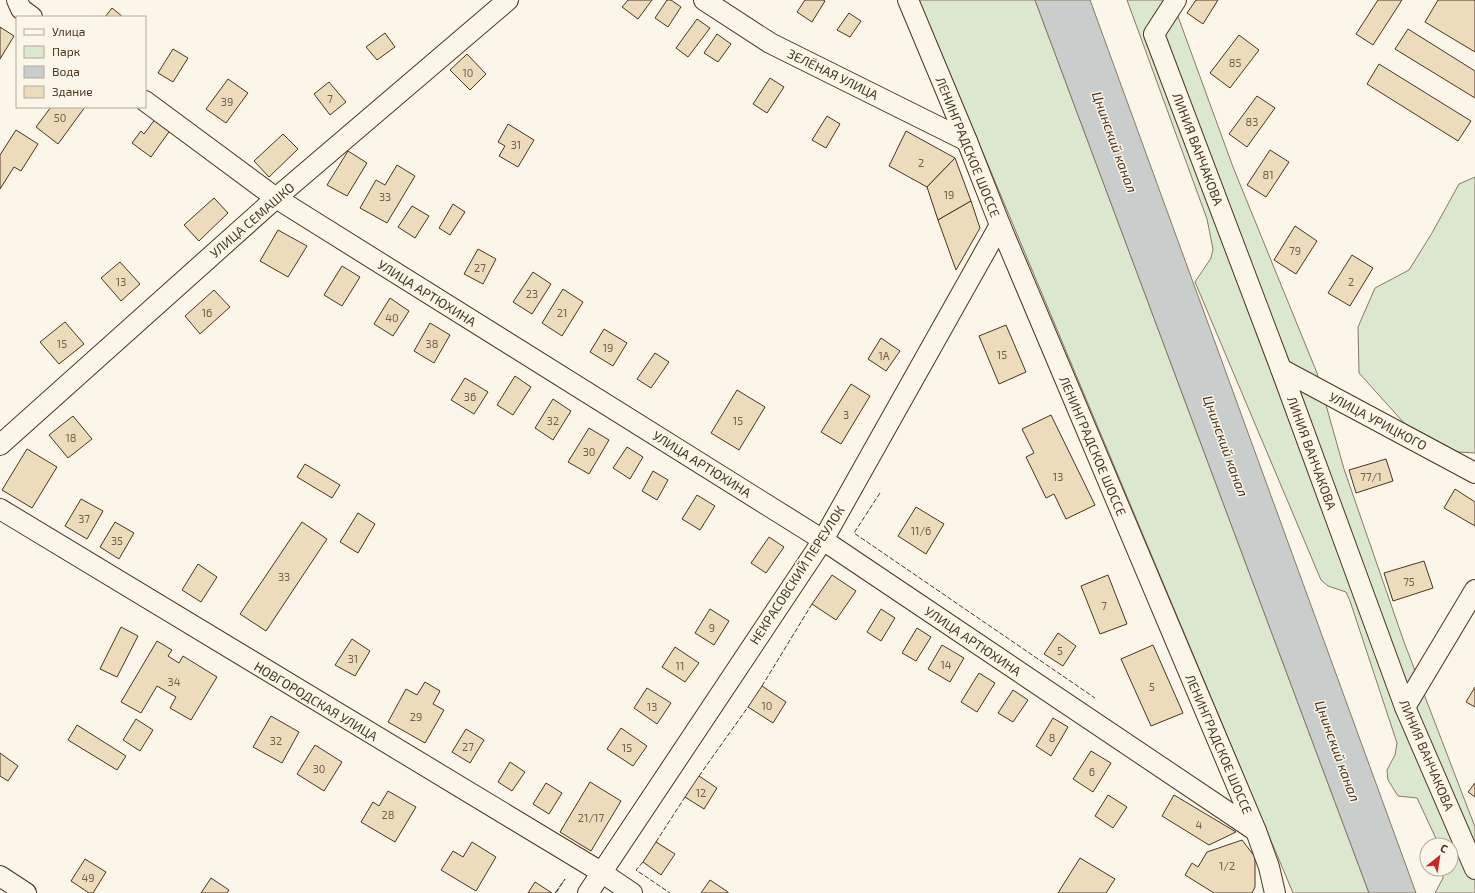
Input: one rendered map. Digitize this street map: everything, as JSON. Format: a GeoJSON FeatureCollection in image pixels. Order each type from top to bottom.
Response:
{"type":"FeatureCollection","features":[{"type":"Feature","properties":{"kind":"street"},"geometry":{"type":"LineString","coordinates":[[17,0],[20,9],[30,16]]}},
{"type":"Feature","properties":{"kind":"street","name":"УЛИЦА СЕМАШКО"},"geometry":{"type":"LineString","coordinates":[[0,444],[276,198],[508,0]]}},
{"type":"Feature","properties":{"kind":"street","name":"ЗЕЛЁНАЯ УЛИЦА"},"geometry":{"type":"LineString","coordinates":[[704,0],[770,43],[967,141]]}},
{"type":"Feature","properties":{"kind":"street","name":"ЛЕНИНГРАДСКОЕ ШОССЕ"},"geometry":{"type":"LineString","coordinates":[[908,0],[967,141],[1000,225],[1256,831],[1269,867],[1275,893]]}},
{"type":"Feature","properties":{"kind":"street","name":"ЛИНИЯ ВАНЧАКОВА"},"geometry":{"type":"LineString","coordinates":[[1176,0],[1154,34],[1405,706],[1475,869]]}},
{"type":"Feature","properties":{"kind":"street","name":"УЛИЦА АРТЮХИНА"},"geometry":{"type":"LineString","coordinates":[[146,102],[276,198],[823,540],[1256,831]]}},
{"type":"Feature","properties":{"kind":"street","name":"НЕКРАСОВСКИЙ ПЕРЕУЛОК"},"geometry":{"type":"LineString","coordinates":[[588,893],[823,540],[1000,225]]}},
{"type":"Feature","properties":{"kind":"street","name":"УЛИЦА УРИЦКОГО"},"geometry":{"type":"LineString","coordinates":[[1280,368],[1475,473]]}},
{"type":"Feature","properties":{"kind":"street","name":"НОВГОРОДСКАЯ УЛИЦА"},"geometry":{"type":"LineString","coordinates":[[0,509],[601,872],[632,893]]}},
{"type":"Feature","properties":{"kind":"street"},"geometry":{"type":"LineString","coordinates":[[1405,706],[1475,590]]}},
{"type":"Feature","properties":{"kind":"street"},"geometry":{"type":"LineString","coordinates":[[0,876],[26,893]]}},
{"type":"Feature","properties":{"kind":"green space"},"geometry":{"type":"Polygon","coordinates":[[[919,0],[1035,0],[1369,893],[1293,893],[919,0]]]}},
{"type":"Feature","properties":{"kind":"green space"},"geometry":{"type":"Polygon","coordinates":[[[1127,0],[1172,0],[1233,167],[1317,373],[1344,469],[1404,642],[1475,827],[1475,893],[1435,893],[1443,877],[1459,877],[1459,837],[1435,837],[1417,798],[1398,796],[1388,780],[1387,770],[1395,755],[1397,743],[1350,601],[1346,592],[1328,586],[1321,580],[1195,282],[1211,258],[1213,249],[1207,219],[1127,0]]]}},
{"type":"Feature","properties":{"kind":"green space"},"geometry":{"type":"Polygon","coordinates":[[[1475,177],[1475,453],[1458,452],[1404,423],[1359,373],[1358,327],[1375,288],[1409,270],[1432,233],[1459,184],[1475,177]]]}},
{"type":"Feature","properties":{"kind":"water","name":"Цнинский канал"},"geometry":{"type":"Polygon","coordinates":[[[1035,0],[1090,0],[1416,893],[1369,893],[1035,0]]]}},
{"type":"Feature","properties":{"kind":"building"},"geometry":{"type":"Polygon","coordinates":[[[628,0],[652,0],[638,19],[622,7],[628,0]]]}},
{"type":"Feature","properties":{"kind":"building"},"geometry":{"type":"Polygon","coordinates":[[[667,0],[671,0],[681,7],[668,27],[655,18],[667,0]]]}},
{"type":"Feature","properties":{"kind":"building"},"geometry":{"type":"Polygon","coordinates":[[[805,0],[825,1],[812,22],[797,12],[805,0]]]}},
{"type":"Feature","properties":{"kind":"building"},"geometry":{"type":"Polygon","coordinates":[[[1196,0],[1218,0],[1203,24],[1187,13],[1196,0]]]}},
{"type":"Feature","properties":{"kind":"building"},"geometry":{"type":"Polygon","coordinates":[[[1378,0],[1402,0],[1373,45],[1356,34],[1378,0]]]}},
{"type":"Feature","properties":{"kind":"building"},"geometry":{"type":"Polygon","coordinates":[[[1438,0],[1475,0],[1475,52],[1425,22],[1438,0]]]}},
{"type":"Feature","properties":{"kind":"building"},"geometry":{"type":"Polygon","coordinates":[[[112,8],[122,16],[106,16],[112,8]]]}},
{"type":"Feature","properties":{"kind":"building"},"geometry":{"type":"Polygon","coordinates":[[[849,13],[861,21],[850,37],[837,30],[849,13]]]}},
{"type":"Feature","properties":{"kind":"building"},"geometry":{"type":"Polygon","coordinates":[[[697,19],[710,28],[688,57],[676,48],[697,19]]]}},
{"type":"Feature","properties":{"kind":"building"},"geometry":{"type":"Polygon","coordinates":[[[0,27],[14,36],[0,59],[0,27]]]}},
{"type":"Feature","properties":{"kind":"building"},"geometry":{"type":"Polygon","coordinates":[[[1408,29],[1475,71],[1475,98],[1395,49],[1408,29]]]}},
{"type":"Feature","properties":{"kind":"building"},"geometry":{"type":"Polygon","coordinates":[[[385,33],[395,47],[377,60],[366,47],[385,33]]]}},
{"type":"Feature","properties":{"kind":"building"},"geometry":{"type":"Polygon","coordinates":[[[717,34],[731,44],[718,62],[704,53],[717,34]]]}},
{"type":"Feature","properties":{"kind":"building"},"geometry":{"type":"Polygon","coordinates":[[[1239,35],[1259,50],[1230,88],[1210,73],[1239,35]]]}},
{"type":"Feature","properties":{"kind":"building"},"geometry":{"type":"Polygon","coordinates":[[[173,49],[188,58],[173,82],[158,73],[173,49]]]}},
{"type":"Feature","properties":{"kind":"building"},"geometry":{"type":"Polygon","coordinates":[[[467,54],[486,74],[470,90],[450,70],[467,54]]]}},
{"type":"Feature","properties":{"kind":"building"},"geometry":{"type":"Polygon","coordinates":[[[1379,64],[1471,121],[1458,141],[1367,84],[1379,64]]]}},
{"type":"Feature","properties":{"kind":"building"},"geometry":{"type":"Polygon","coordinates":[[[770,78],[784,87],[767,113],[753,104],[770,78]]]}},
{"type":"Feature","properties":{"kind":"building"},"geometry":{"type":"Polygon","coordinates":[[[228,79],[248,93],[226,123],[206,109],[228,79]]]}},
{"type":"Feature","properties":{"kind":"building"},"geometry":{"type":"Polygon","coordinates":[[[329,82],[346,102],[330,115],[314,94],[329,82]]]}},
{"type":"Feature","properties":{"kind":"building"},"geometry":{"type":"Polygon","coordinates":[[[1257,96],[1275,108],[1247,147],[1229,134],[1257,96]]]}},
{"type":"Feature","properties":{"kind":"building"},"geometry":{"type":"Polygon","coordinates":[[[50,108],[84,108],[58,144],[36,127],[50,108]]]}},
{"type":"Feature","properties":{"kind":"building"},"geometry":{"type":"Polygon","coordinates":[[[827,116],[840,124],[826,148],[812,140],[827,116]]]}},
{"type":"Feature","properties":{"kind":"building"},"geometry":{"type":"Polygon","coordinates":[[[156,118],[171,129],[151,157],[132,143],[141,131],[144,134],[156,118]]]}},
{"type":"Feature","properties":{"kind":"building"},"geometry":{"type":"Polygon","coordinates":[[[508,124],[534,140],[518,167],[499,156],[505,146],[498,142],[508,124]]]}},
{"type":"Feature","properties":{"kind":"building"},"geometry":{"type":"Polygon","coordinates":[[[16,130],[38,144],[21,171],[14,167],[0,189],[0,155],[16,130]]]}},
{"type":"Feature","properties":{"kind":"building"},"geometry":{"type":"Polygon","coordinates":[[[906,131],[955,158],[927,187],[889,166],[906,131]]]}},
{"type":"Feature","properties":{"kind":"building"},"geometry":{"type":"Polygon","coordinates":[[[283,134],[298,149],[269,177],[254,161],[283,134]]]}},
{"type":"Feature","properties":{"kind":"building"},"geometry":{"type":"Polygon","coordinates":[[[1270,150],[1289,162],[1266,197],[1247,185],[1270,150]]]}},
{"type":"Feature","properties":{"kind":"building"},"geometry":{"type":"Polygon","coordinates":[[[348,151],[367,163],[347,196],[327,185],[348,151]]]}},
{"type":"Feature","properties":{"kind":"building"},"geometry":{"type":"Polygon","coordinates":[[[955,158],[971,201],[938,220],[927,187],[955,158]]]}},
{"type":"Feature","properties":{"kind":"building"},"geometry":{"type":"Polygon","coordinates":[[[397,165],[415,176],[387,223],[360,208],[376,180],[385,185],[397,165]]]}},
{"type":"Feature","properties":{"kind":"building"},"geometry":{"type":"Polygon","coordinates":[[[214,198],[228,213],[199,241],[184,225],[214,198]]]}},
{"type":"Feature","properties":{"kind":"building"},"geometry":{"type":"Polygon","coordinates":[[[971,201],[980,228],[956,270],[938,220],[971,201]]]}},
{"type":"Feature","properties":{"kind":"building"},"geometry":{"type":"Polygon","coordinates":[[[453,204],[465,212],[450,235],[439,228],[453,204]]]}},
{"type":"Feature","properties":{"kind":"building"},"geometry":{"type":"Polygon","coordinates":[[[412,206],[429,216],[415,238],[398,227],[412,206]]]}},
{"type":"Feature","properties":{"kind":"building"},"geometry":{"type":"Polygon","coordinates":[[[1295,226],[1317,241],[1296,274],[1274,260],[1295,226]]]}},
{"type":"Feature","properties":{"kind":"building"},"geometry":{"type":"Polygon","coordinates":[[[278,230],[307,246],[288,277],[260,261],[278,230]]]}},
{"type":"Feature","properties":{"kind":"building"},"geometry":{"type":"Polygon","coordinates":[[[478,249],[496,259],[483,284],[464,274],[478,249]]]}},
{"type":"Feature","properties":{"kind":"building"},"geometry":{"type":"Polygon","coordinates":[[[1352,255],[1373,268],[1350,306],[1328,293],[1352,255]]]}},
{"type":"Feature","properties":{"kind":"building"},"geometry":{"type":"Polygon","coordinates":[[[120,262],[140,284],[121,301],[101,278],[120,262]]]}},
{"type":"Feature","properties":{"kind":"building"},"geometry":{"type":"Polygon","coordinates":[[[342,266],[360,277],[342,306],[324,295],[342,266]]]}},
{"type":"Feature","properties":{"kind":"building"},"geometry":{"type":"Polygon","coordinates":[[[533,272],[551,284],[532,314],[513,302],[533,272]]]}},
{"type":"Feature","properties":{"kind":"building"},"geometry":{"type":"Polygon","coordinates":[[[563,289],[583,302],[562,336],[542,323],[563,289]]]}},
{"type":"Feature","properties":{"kind":"building"},"geometry":{"type":"Polygon","coordinates":[[[214,290],[230,307],[200,334],[185,316],[214,290]]]}},
{"type":"Feature","properties":{"kind":"building"},"geometry":{"type":"Polygon","coordinates":[[[390,298],[409,311],[393,336],[374,324],[390,298]]]}},
{"type":"Feature","properties":{"kind":"building"},"geometry":{"type":"Polygon","coordinates":[[[65,322],[84,344],[59,364],[40,342],[65,322]]]}},
{"type":"Feature","properties":{"kind":"building"},"geometry":{"type":"Polygon","coordinates":[[[430,323],[450,335],[434,363],[414,351],[430,323]]]}},
{"type":"Feature","properties":{"kind":"building"},"geometry":{"type":"Polygon","coordinates":[[[1006,325],[1026,372],[999,384],[979,336],[1006,325]]]}},
{"type":"Feature","properties":{"kind":"building"},"geometry":{"type":"Polygon","coordinates":[[[604,329],[627,343],[613,366],[590,352],[604,329]]]}},
{"type":"Feature","properties":{"kind":"building"},"geometry":{"type":"Polygon","coordinates":[[[881,338],[900,351],[886,371],[868,359],[881,338]]]}},
{"type":"Feature","properties":{"kind":"building"},"geometry":{"type":"Polygon","coordinates":[[[655,353],[669,362],[651,388],[637,379],[655,353]]]}},
{"type":"Feature","properties":{"kind":"building"},"geometry":{"type":"Polygon","coordinates":[[[515,376],[531,387],[513,415],[497,405],[515,376]]]}},
{"type":"Feature","properties":{"kind":"building"},"geometry":{"type":"Polygon","coordinates":[[[465,378],[488,392],[474,414],[451,400],[465,378]]]}},
{"type":"Feature","properties":{"kind":"building"},"geometry":{"type":"Polygon","coordinates":[[[851,384],[870,396],[841,444],[821,432],[851,384]]]}},
{"type":"Feature","properties":{"kind":"building"},"geometry":{"type":"Polygon","coordinates":[[[737,390],[765,407],[739,450],[711,433],[737,390]]]}},
{"type":"Feature","properties":{"kind":"building"},"geometry":{"type":"Polygon","coordinates":[[[553,399],[571,411],[553,440],[535,428],[553,399]]]}},
{"type":"Feature","properties":{"kind":"building"},"geometry":{"type":"Polygon","coordinates":[[[1051,415],[1095,505],[1066,519],[1054,494],[1046,498],[1026,457],[1034,453],[1022,429],[1051,415]]]}},
{"type":"Feature","properties":{"kind":"building"},"geometry":{"type":"Polygon","coordinates":[[[73,416],[92,439],[68,458],[49,435],[73,416]]]}},
{"type":"Feature","properties":{"kind":"building"},"geometry":{"type":"Polygon","coordinates":[[[589,428],[609,440],[589,474],[568,462],[589,428]]]}},
{"type":"Feature","properties":{"kind":"building"},"geometry":{"type":"Polygon","coordinates":[[[627,447],[643,457],[630,479],[613,468],[627,447]]]}},
{"type":"Feature","properties":{"kind":"building"},"geometry":{"type":"Polygon","coordinates":[[[27,449],[57,467],[32,508],[2,490],[27,449]]]}},
{"type":"Feature","properties":{"kind":"building"},"geometry":{"type":"Polygon","coordinates":[[[1386,459],[1393,481],[1356,493],[1349,470],[1386,459]]]}},
{"type":"Feature","properties":{"kind":"building"},"geometry":{"type":"Polygon","coordinates":[[[305,464],[340,485],[332,498],[297,477],[305,464]]]}},
{"type":"Feature","properties":{"kind":"building"},"geometry":{"type":"Polygon","coordinates":[[[653,471],[668,480],[657,500],[642,491],[653,471]]]}},
{"type":"Feature","properties":{"kind":"building"},"geometry":{"type":"Polygon","coordinates":[[[1455,489],[1475,502],[1475,526],[1444,508],[1455,489]]]}},
{"type":"Feature","properties":{"kind":"building"},"geometry":{"type":"Polygon","coordinates":[[[697,495],[715,506],[700,530],[682,519],[697,495]]]}},
{"type":"Feature","properties":{"kind":"building"},"geometry":{"type":"Polygon","coordinates":[[[81,499],[103,511],[87,539],[65,526],[81,499]]]}},
{"type":"Feature","properties":{"kind":"building"},"geometry":{"type":"Polygon","coordinates":[[[916,507],[944,524],[926,554],[898,536],[916,507]]]}},
{"type":"Feature","properties":{"kind":"building"},"geometry":{"type":"Polygon","coordinates":[[[358,513],[375,524],[358,553],[340,542],[358,513]]]}},
{"type":"Feature","properties":{"kind":"building"},"geometry":{"type":"Polygon","coordinates":[[[115,522],[134,533],[119,559],[100,547],[115,522]]]}},
{"type":"Feature","properties":{"kind":"building"},"geometry":{"type":"Polygon","coordinates":[[[302,522],[327,539],[266,631],[240,614],[302,522]]]}},
{"type":"Feature","properties":{"kind":"building"},"geometry":{"type":"Polygon","coordinates":[[[769,537],[784,547],[766,573],[751,563],[769,537]]]}},
{"type":"Feature","properties":{"kind":"building"},"geometry":{"type":"Polygon","coordinates":[[[1424,561],[1433,588],[1393,601],[1384,573],[1424,561]]]}},
{"type":"Feature","properties":{"kind":"building"},"geometry":{"type":"Polygon","coordinates":[[[198,564],[217,577],[201,602],[182,590],[198,564]]]}},
{"type":"Feature","properties":{"kind":"building"},"geometry":{"type":"Polygon","coordinates":[[[832,575],[856,591],[836,620],[812,604],[832,575]]]}},
{"type":"Feature","properties":{"kind":"building"},"geometry":{"type":"Polygon","coordinates":[[[1108,575],[1127,624],[1100,634],[1081,586],[1108,575]]]}},
{"type":"Feature","properties":{"kind":"building"},"geometry":{"type":"Polygon","coordinates":[[[710,609],[729,621],[714,645],[695,633],[710,609]]]}},
{"type":"Feature","properties":{"kind":"building"},"geometry":{"type":"Polygon","coordinates":[[[881,609],[895,618],[881,641],[867,632],[881,609]]]}},
{"type":"Feature","properties":{"kind":"building"},"geometry":{"type":"Polygon","coordinates":[[[121,627],[138,636],[117,677],[100,669],[121,627]]]}},
{"type":"Feature","properties":{"kind":"building"},"geometry":{"type":"Polygon","coordinates":[[[917,628],[931,637],[916,661],[902,653],[917,628]]]}},
{"type":"Feature","properties":{"kind":"building"},"geometry":{"type":"Polygon","coordinates":[[[1058,633],[1076,646],[1063,666],[1044,654],[1058,633]]]}},
{"type":"Feature","properties":{"kind":"building"},"geometry":{"type":"Polygon","coordinates":[[[352,639],[370,651],[355,676],[335,665],[352,639]]]}},
{"type":"Feature","properties":{"kind":"building"},"geometry":{"type":"Polygon","coordinates":[[[157,641],[172,650],[168,656],[179,663],[183,656],[217,677],[191,720],[170,708],[176,697],[157,686],[141,713],[121,702],[157,641]]]}},
{"type":"Feature","properties":{"kind":"building"},"geometry":{"type":"Polygon","coordinates":[[[942,645],[964,658],[950,682],[928,669],[942,645]]]}},
{"type":"Feature","properties":{"kind":"building"},"geometry":{"type":"Polygon","coordinates":[[[1153,645],[1183,713],[1151,726],[1121,659],[1153,645]]]}},
{"type":"Feature","properties":{"kind":"building"},"geometry":{"type":"Polygon","coordinates":[[[675,647],[699,663],[685,682],[662,667],[675,647]]]}},
{"type":"Feature","properties":{"kind":"building"},"geometry":{"type":"Polygon","coordinates":[[[979,673],[995,683],[977,712],[961,702],[979,673]]]}},
{"type":"Feature","properties":{"kind":"building"},"geometry":{"type":"Polygon","coordinates":[[[425,682],[440,691],[433,704],[444,710],[425,743],[388,722],[406,689],[417,695],[425,682]]]}},
{"type":"Feature","properties":{"kind":"building"},"geometry":{"type":"Polygon","coordinates":[[[762,686],[786,702],[773,723],[748,707],[762,686]]]}},
{"type":"Feature","properties":{"kind":"building"},"geometry":{"type":"Polygon","coordinates":[[[1475,687],[1475,707],[1466,702],[1475,687]]]}},
{"type":"Feature","properties":{"kind":"building"},"geometry":{"type":"Polygon","coordinates":[[[647,688],[671,703],[657,724],[634,708],[647,688]]]}},
{"type":"Feature","properties":{"kind":"building"},"geometry":{"type":"Polygon","coordinates":[[[1013,690],[1028,700],[1013,722],[998,713],[1013,690]]]}},
{"type":"Feature","properties":{"kind":"building"},"geometry":{"type":"Polygon","coordinates":[[[271,716],[299,732],[282,763],[253,747],[271,716]]]}},
{"type":"Feature","properties":{"kind":"building"},"geometry":{"type":"Polygon","coordinates":[[[1053,718],[1068,727],[1051,756],[1036,746],[1053,718]]]}},
{"type":"Feature","properties":{"kind":"building"},"geometry":{"type":"Polygon","coordinates":[[[136,719],[153,730],[140,751],[123,740],[136,719]]]}},
{"type":"Feature","properties":{"kind":"building"},"geometry":{"type":"Polygon","coordinates":[[[77,725],[126,756],[117,770],[68,740],[77,725]]]}},
{"type":"Feature","properties":{"kind":"building"},"geometry":{"type":"Polygon","coordinates":[[[621,728],[647,746],[633,766],[607,749],[621,728]]]}},
{"type":"Feature","properties":{"kind":"building"},"geometry":{"type":"Polygon","coordinates":[[[466,729],[484,740],[470,763],[452,752],[466,729]]]}},
{"type":"Feature","properties":{"kind":"building"},"geometry":{"type":"Polygon","coordinates":[[[315,745],[342,762],[324,791],[297,774],[315,745]]]}},
{"type":"Feature","properties":{"kind":"building"},"geometry":{"type":"Polygon","coordinates":[[[1091,751],[1111,763],[1093,792],[1073,779],[1091,751]]]}},
{"type":"Feature","properties":{"kind":"building"},"geometry":{"type":"Polygon","coordinates":[[[0,753],[18,766],[8,781],[0,776],[0,753]]]}},
{"type":"Feature","properties":{"kind":"building"},"geometry":{"type":"Polygon","coordinates":[[[510,762],[525,772],[512,791],[498,782],[510,762]]]}},
{"type":"Feature","properties":{"kind":"building"},"geometry":{"type":"Polygon","coordinates":[[[699,776],[717,788],[704,809],[685,797],[699,776]]]}},
{"type":"Feature","properties":{"kind":"building"},"geometry":{"type":"Polygon","coordinates":[[[590,782],[621,801],[591,851],[560,832],[590,782]]]}},
{"type":"Feature","properties":{"kind":"building"},"geometry":{"type":"Polygon","coordinates":[[[546,783],[562,793],[549,814],[533,804],[546,783]]]}},
{"type":"Feature","properties":{"kind":"building"},"geometry":{"type":"Polygon","coordinates":[[[1475,783],[1475,797],[1468,792],[1475,783]]]}},
{"type":"Feature","properties":{"kind":"building"},"geometry":{"type":"Polygon","coordinates":[[[388,791],[416,807],[395,842],[361,822],[373,802],[379,806],[388,791]]]}},
{"type":"Feature","properties":{"kind":"building"},"geometry":{"type":"Polygon","coordinates":[[[1108,795],[1127,807],[1113,828],[1095,816],[1108,795]]]}},
{"type":"Feature","properties":{"kind":"building"},"geometry":{"type":"Polygon","coordinates":[[[1174,795],[1236,832],[1209,845],[1162,816],[1174,795]]]}},
{"type":"Feature","properties":{"kind":"building"},"geometry":{"type":"Polygon","coordinates":[[[1242,840],[1255,857],[1255,887],[1252,893],[1214,893],[1185,875],[1192,863],[1198,867],[1207,852],[1242,840]]]}},
{"type":"Feature","properties":{"kind":"building"},"geometry":{"type":"Polygon","coordinates":[[[472,842],[496,857],[476,891],[441,870],[453,851],[463,857],[472,842]]]}},
{"type":"Feature","properties":{"kind":"building"},"geometry":{"type":"Polygon","coordinates":[[[656,842],[675,854],[661,875],[643,862],[656,842]]]}},
{"type":"Feature","properties":{"kind":"building"},"geometry":{"type":"Polygon","coordinates":[[[1080,858],[1115,879],[1106,893],[1058,893],[1080,858]]]}},
{"type":"Feature","properties":{"kind":"building"},"geometry":{"type":"Polygon","coordinates":[[[85,859],[106,872],[93,893],[89,893],[71,881],[85,859]]]}},
{"type":"Feature","properties":{"kind":"building"},"geometry":{"type":"Polygon","coordinates":[[[211,878],[229,890],[227,893],[201,893],[211,878]]]}},
{"type":"Feature","properties":{"kind":"building"},"geometry":{"type":"Polygon","coordinates":[[[710,880],[728,892],[728,893],[701,893],[710,880]]]}},
{"type":"Feature","properties":{"kind":"building"},"geometry":{"type":"Polygon","coordinates":[[[535,882],[552,893],[528,893],[535,882]]]}},
{"type":"Feature","properties":{"kind":"fence"},"geometry":{"type":"LineString","coordinates":[[880,493],[854,533],[1095,698]]}},
{"type":"Feature","properties":{"kind":"fence"},"geometry":{"type":"LineString","coordinates":[[762,686],[812,604]]}},
{"type":"Feature","properties":{"kind":"fence"},"geometry":{"type":"LineString","coordinates":[[699,776],[748,707]]}},
{"type":"Feature","properties":{"kind":"fence"},"geometry":{"type":"LineString","coordinates":[[656,842],[685,797]]}},
{"type":"Feature","properties":{"kind":"fence"},"geometry":{"type":"LineString","coordinates":[[643,862],[636,870],[670,893]]}},
{"type":"Feature","properties":{"kind":"fence"},"geometry":{"type":"LineString","coordinates":[[555,893],[565,879],[556,893]]}}]}
